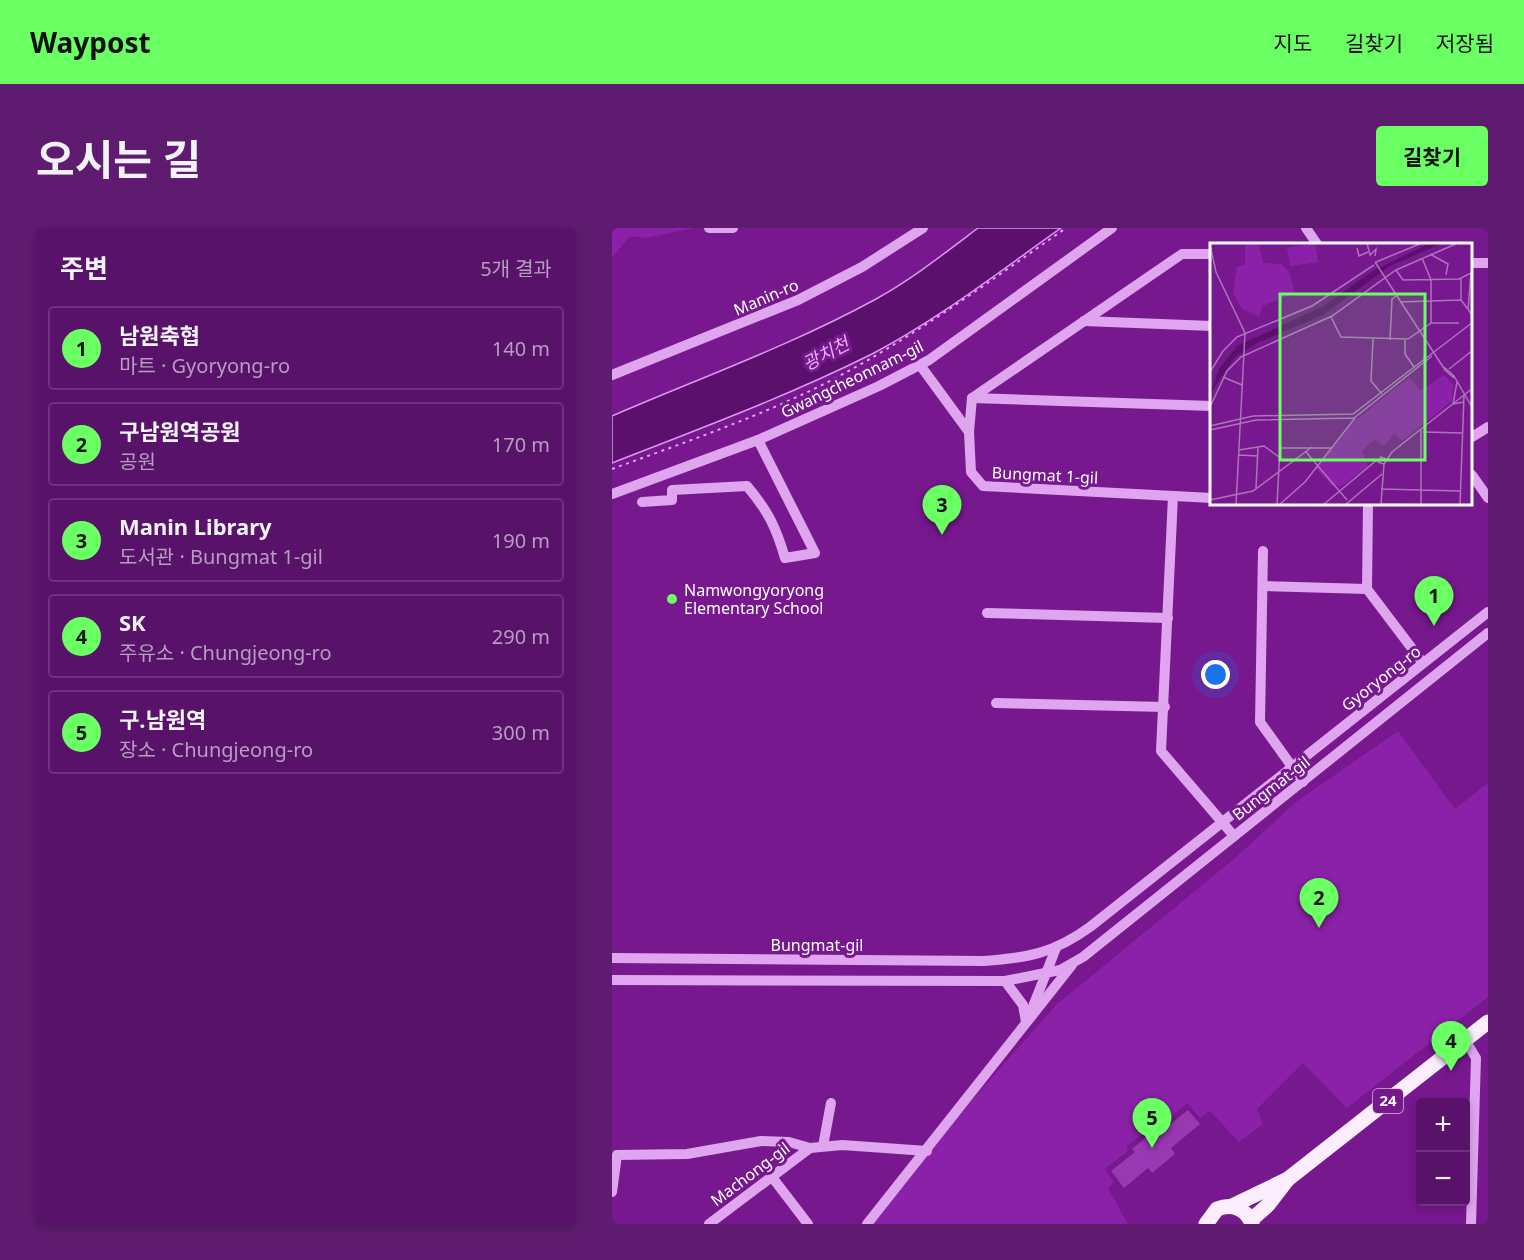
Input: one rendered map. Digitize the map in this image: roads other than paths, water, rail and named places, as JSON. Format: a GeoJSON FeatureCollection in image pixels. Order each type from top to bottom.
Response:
{"type":"FeatureCollection","features":[{"type":"Feature","properties":{"kind":"main road","name":"24"},"geometry":{"type":"LineString","coordinates":[[1205,1223],[1217,1209],[1232,1206],[1288,1179],[1488,1022]]}},
{"type":"Feature","properties":{"kind":"main road","name":"24"},"geometry":{"type":"LineString","coordinates":[[1232,1206],[1240,1209],[1251,1222],[1273,1200],[1288,1179]]}},
{"type":"Feature","properties":{"kind":"street"},"geometry":{"type":"LineString","coordinates":[[709,228],[733,228]]}},
{"type":"Feature","properties":{"kind":"street","name":"Manin-ro"},"geometry":{"type":"LineString","coordinates":[[612,375],[798,300],[862,267],[923,228]]}},
{"type":"Feature","properties":{"kind":"street","name":"Gwangcheonnam-gil"},"geometry":{"type":"LineString","coordinates":[[612,494],[758,440],[920,365],[1112,228]]}},
{"type":"Feature","properties":{"kind":"street"},"geometry":{"type":"LineString","coordinates":[[1306,228],[1315,241]]}},
{"type":"Feature","properties":{"kind":"street"},"geometry":{"type":"LineString","coordinates":[[972,398],[1182,254],[1210,254]]}},
{"type":"Feature","properties":{"kind":"street"},"geometry":{"type":"LineString","coordinates":[[1084,321],[1210,326]]}},
{"type":"Feature","properties":{"kind":"street"},"geometry":{"type":"LineString","coordinates":[[920,365],[969,432]]}},
{"type":"Feature","properties":{"kind":"street"},"geometry":{"type":"LineString","coordinates":[[972,398],[1210,406]]}},
{"type":"Feature","properties":{"kind":"street","name":"Bungmat 1-gil"},"geometry":{"type":"LineString","coordinates":[[972,398],[969,432],[971,472],[983,486],[1210,498]]}},
{"type":"Feature","properties":{"kind":"street"},"geometry":{"type":"LineString","coordinates":[[1473,436],[1488,427]]}},
{"type":"Feature","properties":{"kind":"street"},"geometry":{"type":"LineString","coordinates":[[642,502],[672,500],[672,490],[747,486],[764,506],[775,524],[784,558],[815,553],[758,440]]}},
{"type":"Feature","properties":{"kind":"street"},"geometry":{"type":"LineString","coordinates":[[1473,476],[1488,498]]}},
{"type":"Feature","properties":{"kind":"street"},"geometry":{"type":"LineString","coordinates":[[1173,496],[1161,751],[1234,836]]}},
{"type":"Feature","properties":{"kind":"street"},"geometry":{"type":"LineString","coordinates":[[1368,506],[1367,589],[1423,663]]}},
{"type":"Feature","properties":{"kind":"street"},"geometry":{"type":"LineString","coordinates":[[1263,551],[1260,722],[1303,782]]}},
{"type":"Feature","properties":{"kind":"street"},"geometry":{"type":"LineString","coordinates":[[1263,586],[1367,589]]}},
{"type":"Feature","properties":{"kind":"street","name":"Gyoryong-ro"},"geometry":{"type":"LineString","coordinates":[[1292,767],[1488,612]]}},
{"type":"Feature","properties":{"kind":"street"},"geometry":{"type":"LineString","coordinates":[[987,613],[1168,618]]}},
{"type":"Feature","properties":{"kind":"street","name":"Bungmat-gil"},"geometry":{"type":"LineString","coordinates":[[867,1224],[1072,965],[1488,633]]}},
{"type":"Feature","properties":{"kind":"street"},"geometry":{"type":"LineString","coordinates":[[996,703],[1164,707]]}},
{"type":"Feature","properties":{"kind":"street","name":"Bungmat-gil"},"geometry":{"type":"LineString","coordinates":[[612,958],[984,961],[1020,958],[1056,948],[1090,927],[1292,767]]}},
{"type":"Feature","properties":{"kind":"street","name":"Bungmat-gil"},"geometry":{"type":"LineString","coordinates":[[1026,1022],[1056,948]]}},
{"type":"Feature","properties":{"kind":"street","name":"Bungmat-gil"},"geometry":{"type":"LineString","coordinates":[[612,980],[1005,981],[1044,974],[1072,965]]}},
{"type":"Feature","properties":{"kind":"street"},"geometry":{"type":"LineString","coordinates":[[1005,981],[1023,1005],[1026,1022]]}},
{"type":"Feature","properties":{"kind":"street"},"geometry":{"type":"LineString","coordinates":[[1465,1040],[1482,1058],[1471,1224]]}},
{"type":"Feature","properties":{"kind":"street"},"geometry":{"type":"LineString","coordinates":[[823,1146],[831,1103]]}},
{"type":"Feature","properties":{"kind":"street"},"geometry":{"type":"LineString","coordinates":[[612,1192],[617,1155],[687,1154],[761,1142],[789,1142],[810,1148],[823,1146],[927,1151]]}},
{"type":"Feature","properties":{"kind":"street","name":"Machong-gil"},"geometry":{"type":"LineString","coordinates":[[709,1224],[810,1148]]}},
{"type":"Feature","properties":{"kind":"street"},"geometry":{"type":"LineString","coordinates":[[772,1177],[808,1224]]}},
{"type":"Feature","properties":{"kind":"water","name":"광치천"},"geometry":{"type":"Polygon","coordinates":[[[978,228],[1061,228],[945,310],[872,354],[776,398],[612,463],[612,416],[779,346],[844,316],[902,283],[978,228]]]}},
{"type":"Feature","properties":{"kind":"place","name":"Manin Library"},"geometry":{"type":"Point","coordinates":[942,535]}},
{"type":"Feature","properties":{"kind":"place","name":"Namwongyoryong Elementary School"},"geometry":{"type":"Point","coordinates":[672,599]}},
{"type":"Feature","properties":{"kind":"place","name":"남원축협"},"geometry":{"type":"Point","coordinates":[1434,626]}},
{"type":"Feature","properties":{"kind":"place","name":"구남원역공원"},"geometry":{"type":"Point","coordinates":[1319,928]}},
{"type":"Feature","properties":{"kind":"place","name":"SK"},"geometry":{"type":"Point","coordinates":[1451,1071]}},
{"type":"Feature","properties":{"kind":"place","name":"구.남원역"},"geometry":{"type":"Point","coordinates":[1152,1148]}}]}
